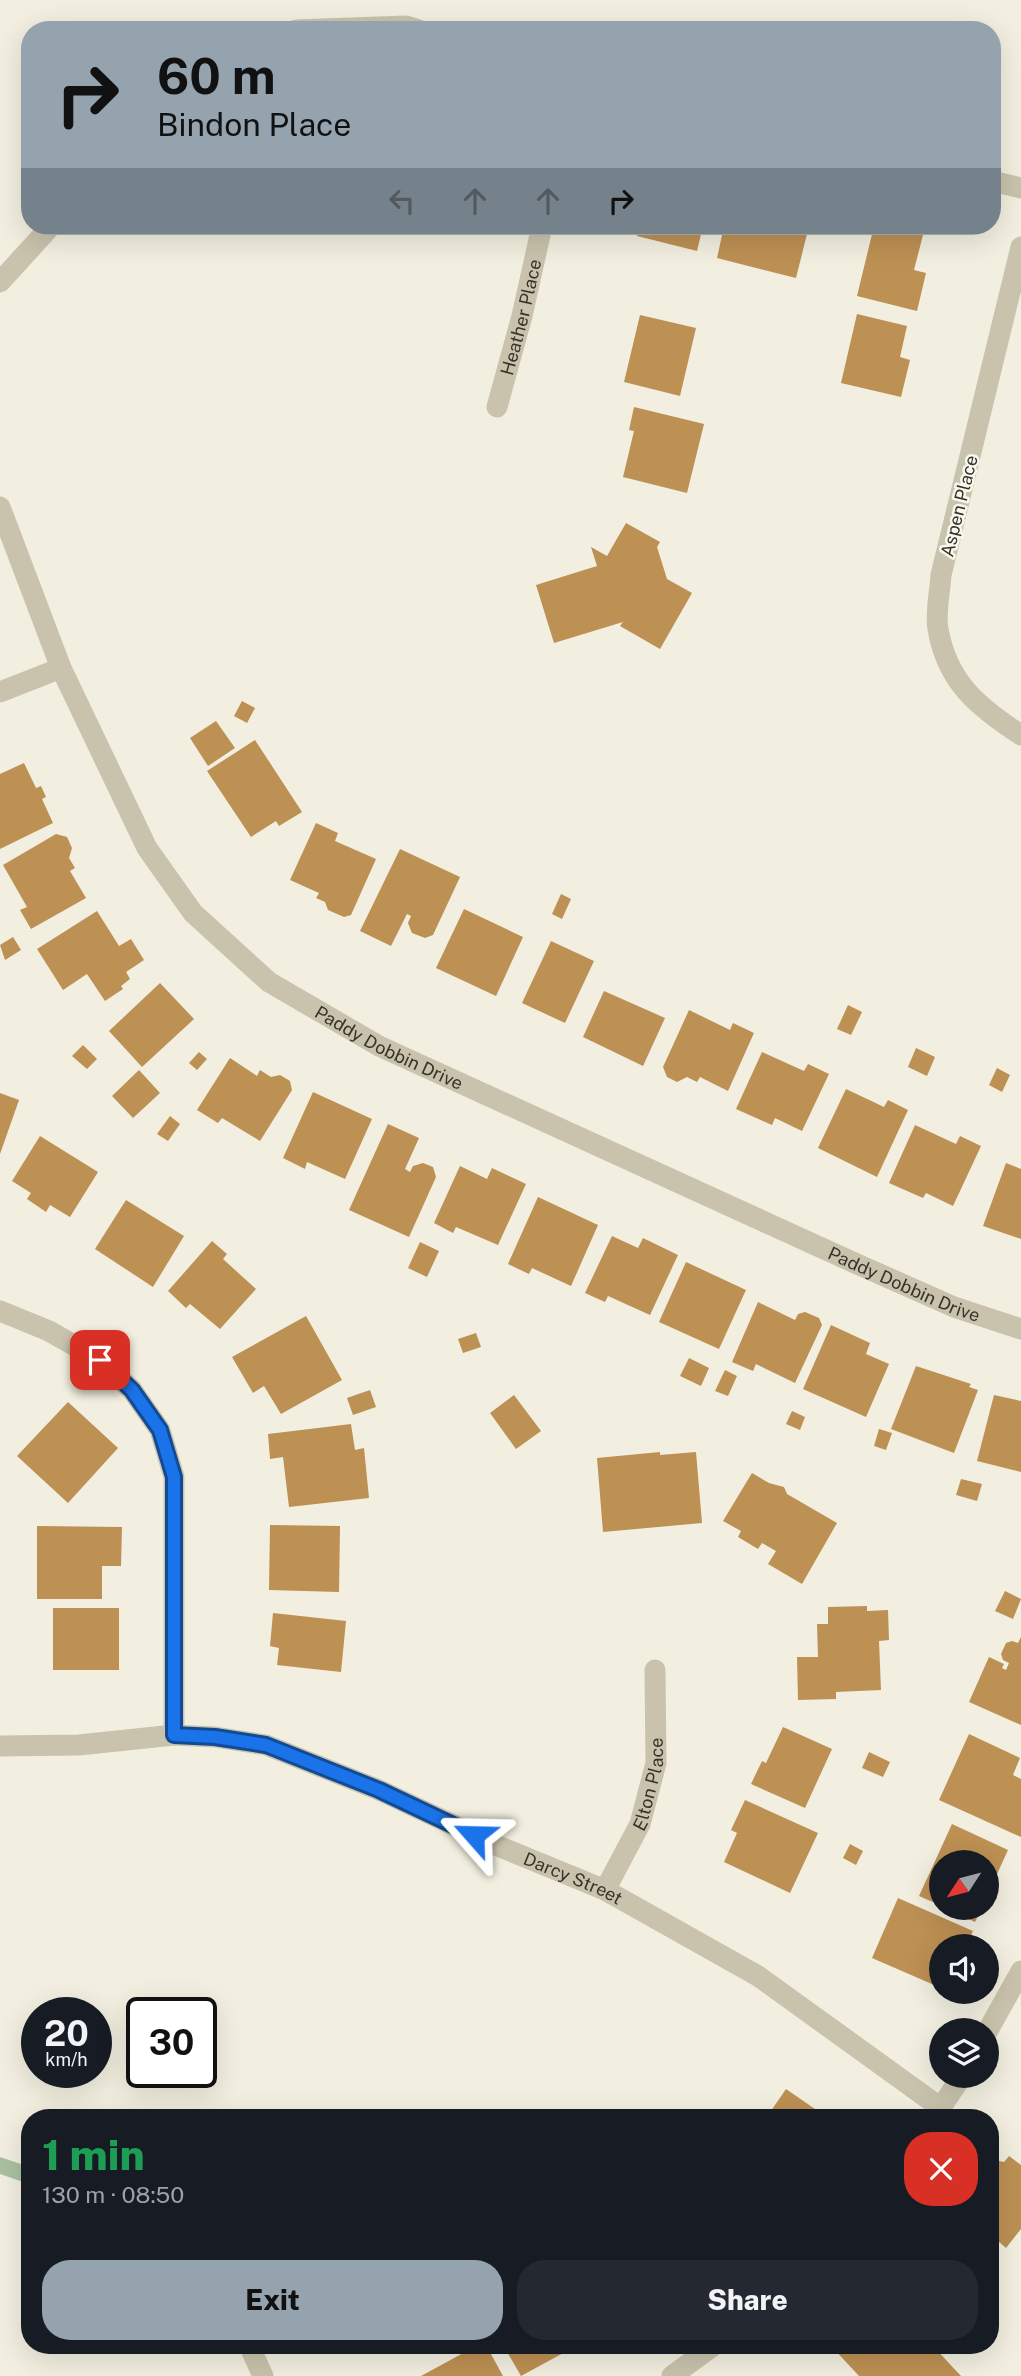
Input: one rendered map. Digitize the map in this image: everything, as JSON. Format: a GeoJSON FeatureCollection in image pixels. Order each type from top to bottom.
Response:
{"type":"FeatureCollection","features":[{"type":"Feature","properties":{"kind":"street"},"geometry":{"type":"LineString","coordinates":[[1001,183],[1021,188]]}},
{"type":"Feature","properties":{"kind":"street"},"geometry":{"type":"LineString","coordinates":[[0,282],[43,235]]}},
{"type":"Feature","properties":{"kind":"street","name":"Heather Place"},"geometry":{"type":"LineString","coordinates":[[497,407],[522,316],[540,235]]}},
{"type":"Feature","properties":{"kind":"street","name":"Aspen Place"},"geometry":{"type":"LineString","coordinates":[[1021,247],[942,575],[937,628],[954,678],[981,709],[1021,735]]}},
{"type":"Feature","properties":{"kind":"street","name":"Paddy Dobbin Drive"},"geometry":{"type":"LineString","coordinates":[[0,507],[61,668],[147,848],[193,913],[269,982],[379,1046],[954,1307],[1021,1329]]}},
{"type":"Feature","properties":{"kind":"street"},"geometry":{"type":"LineString","coordinates":[[0,692],[61,668]]}},
{"type":"Feature","properties":{"kind":"street"},"geometry":{"type":"LineString","coordinates":[[0,1311],[49,1331],[100,1360],[132,1390],[160,1430],[174,1477],[174,1735]]}},
{"type":"Feature","properties":{"kind":"street","name":"Elton Place"},"geometry":{"type":"LineString","coordinates":[[605,1891],[640,1824],[656,1763],[655,1670]]}},
{"type":"Feature","properties":{"kind":"street","name":"Darcy Street"},"geometry":{"type":"LineString","coordinates":[[0,1746],[79,1745],[174,1735],[215,1737],[266,1745],[379,1790],[498,1846],[605,1891],[758,1976],[933,2109]]}},
{"type":"Feature","properties":{"kind":"street"},"geometry":{"type":"LineString","coordinates":[[995,2018],[1021,1971]]}},
{"type":"Feature","properties":{"kind":"street"},"geometry":{"type":"LineString","coordinates":[[941,2109],[954,2088]]}},
{"type":"Feature","properties":{"kind":"street"},"geometry":{"type":"LineString","coordinates":[[253,2354],[262,2376]]}},
{"type":"Feature","properties":{"kind":"street"},"geometry":{"type":"LineString","coordinates":[[672,2376],[702,2354]]}},
{"type":"Feature","properties":{"kind":"green space"},"geometry":{"type":"Polygon","coordinates":[[[0,2157],[21,2164],[21,2181],[0,2174],[0,2157]]]}},
{"type":"Feature","properties":{"kind":"building"},"geometry":{"type":"Polygon","coordinates":[[[637,235],[701,235],[697,251],[637,235]]]}},
{"type":"Feature","properties":{"kind":"building"},"geometry":{"type":"Polygon","coordinates":[[[722,235],[807,235],[796,278],[717,258],[722,235]]]}},
{"type":"Feature","properties":{"kind":"building"},"geometry":{"type":"Polygon","coordinates":[[[872,235],[923,235],[914,270],[926,273],[917,311],[857,296],[872,235]]]}},
{"type":"Feature","properties":{"kind":"building"},"geometry":{"type":"Polygon","coordinates":[[[857,314],[907,326],[900,357],[910,360],[901,397],[841,383],[857,314]]]}},
{"type":"Feature","properties":{"kind":"building"},"geometry":{"type":"Polygon","coordinates":[[[640,315],[696,328],[680,396],[624,382],[640,315]]]}},
{"type":"Feature","properties":{"kind":"building"},"geometry":{"type":"Polygon","coordinates":[[[634,407],[704,424],[687,493],[623,477],[634,431],[629,430],[634,407]]]}},
{"type":"Feature","properties":{"kind":"building"},"geometry":{"type":"Polygon","coordinates":[[[626,523],[660,542],[657,547],[667,579],[692,593],[660,649],[620,626],[623,622],[554,643],[536,585],[597,566],[591,547],[607,556],[626,523]]]}},
{"type":"Feature","properties":{"kind":"building"},"geometry":{"type":"Polygon","coordinates":[[[242,701],[255,708],[247,723],[234,716],[242,701]]]}},
{"type":"Feature","properties":{"kind":"building"},"geometry":{"type":"Polygon","coordinates":[[[216,721],[235,748],[208,766],[190,738],[216,721]]]}},
{"type":"Feature","properties":{"kind":"building"},"geometry":{"type":"Polygon","coordinates":[[[255,740],[302,812],[279,826],[276,821],[251,837],[207,771],[255,740]]]}},
{"type":"Feature","properties":{"kind":"building"},"geometry":{"type":"Polygon","coordinates":[[[24,763],[36,788],[41,786],[46,797],[42,799],[53,823],[0,849],[0,774],[24,763]]]}},
{"type":"Feature","properties":{"kind":"building"},"geometry":{"type":"Polygon","coordinates":[[[316,823],[338,833],[335,841],[376,859],[351,915],[344,917],[328,910],[325,902],[316,898],[319,893],[290,880],[316,823]]]}},
{"type":"Feature","properties":{"kind":"building"},"geometry":{"type":"Polygon","coordinates":[[[56,834],[67,837],[72,848],[69,858],[75,868],[70,871],[86,898],[31,929],[20,910],[27,907],[3,865],[56,834]]]}},
{"type":"Feature","properties":{"kind":"building"},"geometry":{"type":"Polygon","coordinates":[[[400,849],[460,877],[433,935],[425,938],[412,933],[408,923],[411,916],[407,914],[391,946],[360,931],[400,849]]]}},
{"type":"Feature","properties":{"kind":"building"},"geometry":{"type":"Polygon","coordinates":[[[561,894],[571,899],[562,919],[552,914],[561,894]]]}},
{"type":"Feature","properties":{"kind":"building"},"geometry":{"type":"Polygon","coordinates":[[[464,909],[523,937],[496,996],[436,968],[464,909]]]}},
{"type":"Feature","properties":{"kind":"building"},"geometry":{"type":"Polygon","coordinates":[[[97,911],[119,946],[131,939],[144,960],[126,972],[130,979],[121,986],[123,989],[105,1001],[87,974],[63,990],[37,949],[97,911]]]}},
{"type":"Feature","properties":{"kind":"building"},"geometry":{"type":"Polygon","coordinates":[[[13,937],[21,950],[5,960],[0,945],[13,937]]]}},
{"type":"Feature","properties":{"kind":"building"},"geometry":{"type":"Polygon","coordinates":[[[551,941],[594,961],[565,1023],[522,1003],[551,941]]]}},
{"type":"Feature","properties":{"kind":"building"},"geometry":{"type":"Polygon","coordinates":[[[160,983],[194,1019],[142,1067],[109,1031],[160,983]]]}},
{"type":"Feature","properties":{"kind":"building"},"geometry":{"type":"Polygon","coordinates":[[[604,991],[665,1018],[643,1066],[583,1037],[604,991]]]}},
{"type":"Feature","properties":{"kind":"building"},"geometry":{"type":"Polygon","coordinates":[[[848,1005],[862,1012],[851,1035],[837,1029],[848,1005]]]}},
{"type":"Feature","properties":{"kind":"building"},"geometry":{"type":"Polygon","coordinates":[[[689,1010],[730,1030],[733,1023],[754,1033],[728,1091],[700,1077],[697,1082],[687,1077],[677,1082],[667,1077],[663,1067],[689,1010]]]}},
{"type":"Feature","properties":{"kind":"building"},"geometry":{"type":"Polygon","coordinates":[[[83,1045],[97,1059],[87,1069],[72,1056],[83,1045]]]}},
{"type":"Feature","properties":{"kind":"building"},"geometry":{"type":"Polygon","coordinates":[[[916,1048],[935,1057],[927,1076],[908,1067],[916,1048]]]}},
{"type":"Feature","properties":{"kind":"building"},"geometry":{"type":"Polygon","coordinates":[[[199,1052],[207,1059],[197,1070],[189,1063],[199,1052]]]}},
{"type":"Feature","properties":{"kind":"building"},"geometry":{"type":"Polygon","coordinates":[[[762,1052],[804,1071],[808,1064],[829,1074],[802,1131],[775,1118],[772,1125],[736,1109],[762,1052]]]}},
{"type":"Feature","properties":{"kind":"building"},"geometry":{"type":"Polygon","coordinates":[[[230,1058],[257,1076],[260,1070],[271,1077],[280,1075],[290,1081],[292,1090],[260,1141],[222,1118],[218,1123],[197,1110],[230,1058]]]}},
{"type":"Feature","properties":{"kind":"building"},"geometry":{"type":"Polygon","coordinates":[[[997,1068],[1010,1075],[1002,1092],[989,1085],[997,1068]]]}},
{"type":"Feature","properties":{"kind":"building"},"geometry":{"type":"Polygon","coordinates":[[[139,1070],[160,1093],[133,1118],[112,1096],[139,1070]]]}},
{"type":"Feature","properties":{"kind":"building"},"geometry":{"type":"Polygon","coordinates":[[[846,1089],[884,1107],[888,1100],[908,1110],[877,1177],[818,1148],[846,1089]]]}},
{"type":"Feature","properties":{"kind":"building"},"geometry":{"type":"Polygon","coordinates":[[[313,1092],[372,1119],[345,1179],[307,1162],[305,1169],[283,1158],[313,1092]]]}},
{"type":"Feature","properties":{"kind":"building"},"geometry":{"type":"Polygon","coordinates":[[[0,1093],[19,1100],[0,1154],[0,1093]]]}},
{"type":"Feature","properties":{"kind":"building"},"geometry":{"type":"Polygon","coordinates":[[[170,1116],[180,1124],[168,1141],[157,1134],[170,1116]]]}},
{"type":"Feature","properties":{"kind":"building"},"geometry":{"type":"Polygon","coordinates":[[[388,1124],[419,1138],[405,1169],[410,1172],[413,1166],[423,1163],[433,1167],[436,1177],[409,1237],[349,1210],[388,1124]]]}},
{"type":"Feature","properties":{"kind":"building"},"geometry":{"type":"Polygon","coordinates":[[[915,1125],[956,1144],[960,1136],[981,1146],[953,1206],[926,1193],[923,1198],[889,1183],[915,1125]]]}},
{"type":"Feature","properties":{"kind":"building"},"geometry":{"type":"Polygon","coordinates":[[[40,1136],[98,1172],[70,1217],[50,1205],[46,1212],[27,1199],[31,1193],[12,1181],[40,1136]]]}},
{"type":"Feature","properties":{"kind":"building"},"geometry":{"type":"Polygon","coordinates":[[[1006,1163],[1021,1169],[1021,1239],[983,1226],[1006,1163]]]}},
{"type":"Feature","properties":{"kind":"building"},"geometry":{"type":"Polygon","coordinates":[[[460,1166],[487,1179],[492,1168],[526,1184],[498,1245],[456,1227],[453,1233],[434,1223],[460,1166]]]}},
{"type":"Feature","properties":{"kind":"building"},"geometry":{"type":"Polygon","coordinates":[[[538,1197],[598,1225],[571,1286],[532,1268],[529,1274],[508,1264],[538,1197]]]}},
{"type":"Feature","properties":{"kind":"building"},"geometry":{"type":"Polygon","coordinates":[[[126,1200],[184,1236],[153,1287],[95,1249],[126,1200]]]}},
{"type":"Feature","properties":{"kind":"building"},"geometry":{"type":"Polygon","coordinates":[[[612,1236],[638,1248],[643,1238],[678,1255],[650,1315],[608,1296],[605,1302],[585,1293],[612,1236]]]}},
{"type":"Feature","properties":{"kind":"building"},"geometry":{"type":"Polygon","coordinates":[[[212,1241],[227,1254],[223,1259],[256,1289],[220,1329],[190,1304],[186,1308],[168,1291],[212,1241]]]}},
{"type":"Feature","properties":{"kind":"building"},"geometry":{"type":"Polygon","coordinates":[[[420,1242],[439,1251],[427,1277],[408,1268],[420,1242]]]}},
{"type":"Feature","properties":{"kind":"building"},"geometry":{"type":"Polygon","coordinates":[[[686,1262],[746,1290],[719,1349],[659,1322],[686,1262]]]}},
{"type":"Feature","properties":{"kind":"building"},"geometry":{"type":"Polygon","coordinates":[[[758,1302],[795,1320],[798,1314],[805,1312],[819,1318],[822,1325],[795,1383],[756,1364],[753,1371],[732,1362],[758,1302]]]}},
{"type":"Feature","properties":{"kind":"building"},"geometry":{"type":"Polygon","coordinates":[[[306,1316],[342,1380],[281,1414],[264,1386],[253,1393],[232,1357],[306,1316]]]}},
{"type":"Feature","properties":{"kind":"building"},"geometry":{"type":"Polygon","coordinates":[[[831,1325],[870,1343],[866,1354],[889,1364],[866,1417],[803,1389],[831,1325]]]}},
{"type":"Feature","properties":{"kind":"building"},"geometry":{"type":"Polygon","coordinates":[[[476,1333],[481,1347],[463,1353],[458,1339],[476,1333]]]}},
{"type":"Feature","properties":{"kind":"building"},"geometry":{"type":"Polygon","coordinates":[[[689,1358],[709,1368],[701,1386],[680,1376],[689,1358]]]}},
{"type":"Feature","properties":{"kind":"building"},"geometry":{"type":"Polygon","coordinates":[[[916,1366],[971,1384],[969,1387],[978,1390],[954,1453],[891,1429],[916,1366]]]}},
{"type":"Feature","properties":{"kind":"building"},"geometry":{"type":"Polygon","coordinates":[[[725,1370],[737,1376],[728,1396],[715,1391],[725,1370]]]}},
{"type":"Feature","properties":{"kind":"building"},"geometry":{"type":"Polygon","coordinates":[[[370,1390],[376,1407],[353,1415],[347,1398],[370,1390]]]}},
{"type":"Feature","properties":{"kind":"building"},"geometry":{"type":"Polygon","coordinates":[[[514,1395],[541,1431],[516,1449],[490,1413],[514,1395]]]}},
{"type":"Feature","properties":{"kind":"building"},"geometry":{"type":"Polygon","coordinates":[[[994,1395],[1021,1401],[1021,1472],[977,1461],[994,1395]]]}},
{"type":"Feature","properties":{"kind":"building"},"geometry":{"type":"Polygon","coordinates":[[[68,1402],[118,1448],[68,1503],[17,1456],[68,1402]]]}},
{"type":"Feature","properties":{"kind":"building"},"geometry":{"type":"Polygon","coordinates":[[[792,1411],[805,1417],[800,1430],[786,1424],[792,1411]]]}},
{"type":"Feature","properties":{"kind":"building"},"geometry":{"type":"Polygon","coordinates":[[[351,1424],[355,1450],[364,1448],[369,1498],[289,1507],[283,1457],[270,1459],[268,1434],[351,1424]]]}},
{"type":"Feature","properties":{"kind":"building"},"geometry":{"type":"Polygon","coordinates":[[[879,1429],[892,1433],[886,1450],[874,1446],[879,1429]]]}},
{"type":"Feature","properties":{"kind":"building"},"geometry":{"type":"Polygon","coordinates":[[[660,1452],[660,1455],[696,1452],[702,1523],[603,1532],[597,1458],[660,1452]]]}},
{"type":"Feature","properties":{"kind":"building"},"geometry":{"type":"Polygon","coordinates":[[[752,1473],[769,1483],[784,1487],[787,1494],[837,1523],[802,1584],[768,1564],[776,1551],[762,1543],[758,1549],[738,1537],[741,1531],[723,1521],[752,1473]]]}},
{"type":"Feature","properties":{"kind":"building"},"geometry":{"type":"Polygon","coordinates":[[[961,1479],[982,1484],[977,1501],[956,1495],[961,1479]]]}},
{"type":"Feature","properties":{"kind":"building"},"geometry":{"type":"Polygon","coordinates":[[[270,1525],[340,1526],[339,1592],[269,1590],[270,1525]]]}},
{"type":"Feature","properties":{"kind":"building"},"geometry":{"type":"Polygon","coordinates":[[[37,1526],[122,1527],[121,1566],[102,1566],[102,1599],[37,1599],[37,1526]]]}},
{"type":"Feature","properties":{"kind":"building"},"geometry":{"type":"Polygon","coordinates":[[[1005,1591],[1021,1599],[1013,1619],[995,1611],[1005,1591]]]}},
{"type":"Feature","properties":{"kind":"building"},"geometry":{"type":"Polygon","coordinates":[[[867,1606],[867,1611],[888,1610],[889,1640],[879,1641],[881,1690],[836,1692],[836,1699],[798,1700],[797,1657],[818,1657],[817,1624],[828,1624],[828,1607],[867,1606]]]}},
{"type":"Feature","properties":{"kind":"building"},"geometry":{"type":"Polygon","coordinates":[[[53,1608],[119,1608],[119,1670],[53,1670],[53,1608]]]}},
{"type":"Feature","properties":{"kind":"building"},"geometry":{"type":"Polygon","coordinates":[[[273,1613],[346,1621],[341,1672],[277,1665],[279,1648],[270,1646],[273,1613]]]}},
{"type":"Feature","properties":{"kind":"building"},"geometry":{"type":"Polygon","coordinates":[[[1021,1637],[1021,1725],[969,1702],[989,1657],[1004,1664],[1002,1668],[1006,1670],[1009,1663],[1003,1660],[1001,1654],[1006,1643],[1018,1643],[1021,1637]]]}},
{"type":"Feature","properties":{"kind":"building"},"geometry":{"type":"Polygon","coordinates":[[[783,1727],[832,1749],[805,1808],[751,1784],[762,1761],[766,1763],[783,1727]]]}},
{"type":"Feature","properties":{"kind":"building"},"geometry":{"type":"Polygon","coordinates":[[[969,1734],[1020,1758],[1013,1775],[1021,1779],[1021,1837],[939,1800],[969,1734]]]}},
{"type":"Feature","properties":{"kind":"building"},"geometry":{"type":"Polygon","coordinates":[[[869,1752],[890,1762],[883,1777],[862,1768],[869,1752]]]}},
{"type":"Feature","properties":{"kind":"building"},"geometry":{"type":"Polygon","coordinates":[[[745,1800],[818,1833],[790,1893],[724,1862],[737,1833],[731,1830],[745,1800]]]}},
{"type":"Feature","properties":{"kind":"building"},"geometry":{"type":"Polygon","coordinates":[[[952,1824],[1008,1850],[999,1870],[999,1850],[940,1850],[952,1824]]]}},
{"type":"Feature","properties":{"kind":"building"},"geometry":{"type":"Polygon","coordinates":[[[850,1844],[863,1851],[856,1865],[843,1858],[850,1844]]]}},
{"type":"Feature","properties":{"kind":"building"},"geometry":{"type":"Polygon","coordinates":[[[929,1874],[929,1900],[919,1896],[929,1874]]]}},
{"type":"Feature","properties":{"kind":"building"},"geometry":{"type":"Polygon","coordinates":[[[898,1898],[929,1912],[929,1920],[948,1920],[973,1931],[972,1934],[929,1934],[929,1983],[872,1958],[898,1898]]]}},
{"type":"Feature","properties":{"kind":"building"},"geometry":{"type":"Polygon","coordinates":[[[786,2089],[815,2109],[772,2109],[786,2089]]]}},
{"type":"Feature","properties":{"kind":"building"},"geometry":{"type":"Polygon","coordinates":[[[1009,2156],[1021,2165],[1021,2229],[1006,2248],[999,2242],[999,2161],[1004,2162],[1009,2156]]]}},
{"type":"Feature","properties":{"kind":"building"},"geometry":{"type":"Polygon","coordinates":[[[461,2354],[491,2354],[503,2376],[421,2376],[461,2354]]]}},
{"type":"Feature","properties":{"kind":"building"},"geometry":{"type":"Polygon","coordinates":[[[508,2354],[561,2354],[521,2376],[508,2354]]]}},
{"type":"Feature","properties":{"kind":"building"},"geometry":{"type":"Polygon","coordinates":[[[839,2354],[940,2354],[961,2376],[859,2376],[839,2354]]]}},
{"type":"Feature","properties":{"kind":"route"},"geometry":{"type":"LineString","coordinates":[[100,1360],[132,1390],[160,1430],[174,1477],[174,1735],[215,1737],[266,1745],[379,1790],[474,1835]]}}]}
